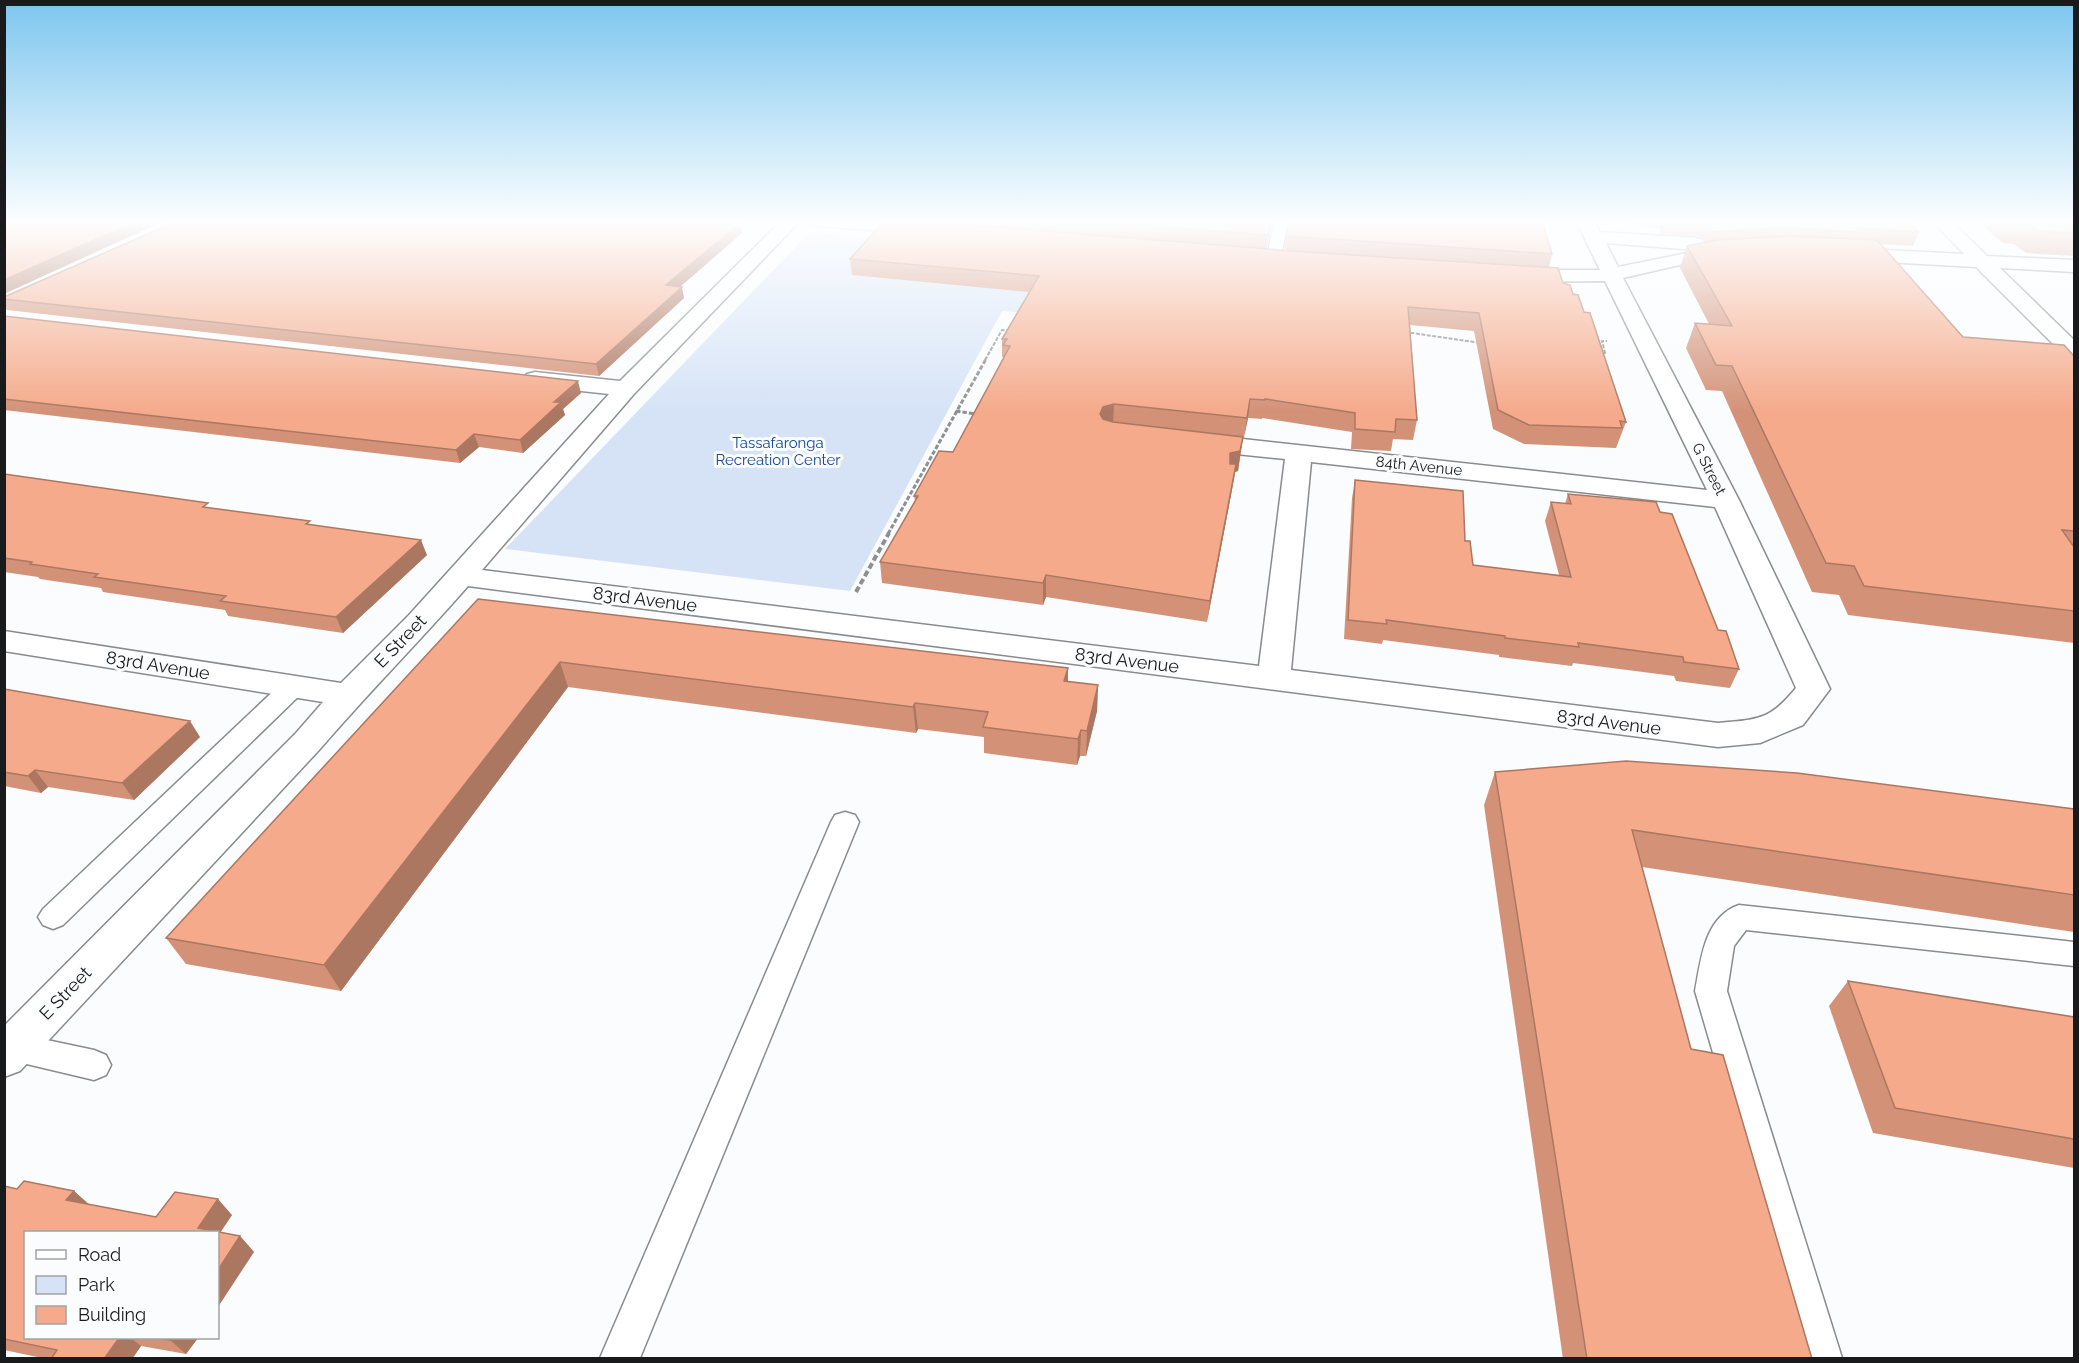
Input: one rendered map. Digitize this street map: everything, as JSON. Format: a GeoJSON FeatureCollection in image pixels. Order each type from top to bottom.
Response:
{"type":"FeatureCollection","features":[{"type":"Feature","properties":{"kind":"street","name":"E Street"},"geometry":{"type":"LineString","coordinates":[[9,1052],[420,622],[626,389],[729,285]]}},
{"type":"Feature","properties":{"kind":"street","name":"G Street"},"geometry":{"type":"LineString","coordinates":[[1617,285],[1725,500],[1813,688],[1791,717]]}},
{"type":"Feature","properties":{"kind":"street"},"geometry":{"type":"LineString","coordinates":[[2007,285],[2074,352]]}},
{"type":"Feature","properties":{"kind":"street"},"geometry":{"type":"LineString","coordinates":[[516,377],[626,389]]}},
{"type":"Feature","properties":{"kind":"street","name":"84th Avenue"},"geometry":{"type":"LineString","coordinates":[[1169,438],[1725,500]]}},
{"type":"Feature","properties":{"kind":"street"},"geometry":{"type":"LineString","coordinates":[[1274,679],[1299,453]]}},
{"type":"Feature","properties":{"kind":"street","name":"83rd Avenue"},"geometry":{"type":"LineString","coordinates":[[460,576],[1718,735],[1760,731],[1791,717]]}},
{"type":"Feature","properties":{"kind":"street","name":"83rd Avenue"},"geometry":{"type":"LineString","coordinates":[[4,641],[348,695]]}},
{"type":"Feature","properties":{"kind":"lane"},"geometry":{"type":"LineString","coordinates":[[53,917],[293,687]]}},
{"type":"Feature","properties":{"kind":"lane"},"geometry":{"type":"LineString","coordinates":[[620,1359],[845,822]]}},
{"type":"Feature","properties":{"kind":"lane"},"geometry":{"type":"LineString","coordinates":[[1822,1359],[1711,991],[1719,943],[1739,917],[2074,954]]}},
{"type":"Feature","properties":{"kind":"lane"},"geometry":{"type":"LineString","coordinates":[[9,1052],[94,1065]]}},
{"type":"Feature","properties":{"kind":"path"},"geometry":{"type":"LineString","coordinates":[[838,624],[1002,330],[1013,331]]}},
{"type":"Feature","properties":{"kind":"path"},"geometry":{"type":"LineString","coordinates":[[1402,332],[1486,344]]}},
{"type":"Feature","properties":{"kind":"path"},"geometry":{"type":"LineString","coordinates":[[1593,352],[1605,353],[1602,341],[1647,344]]}},
{"type":"Feature","properties":{"kind":"path"},"geometry":{"type":"LineString","coordinates":[[956,411],[977,414]]}},
{"type":"Feature","properties":{"kind":"green space","name":"Tassafaronga Recreation Center"},"geometry":{"type":"Polygon","coordinates":[[[759,285],[1203,285],[1192,327],[1002,311],[850,591],[505,549],[759,285]]]}},
{"type":"Feature","properties":{"kind":"building"},"geometry":{"type":"Polygon","coordinates":[[[32,285],[666,285],[682,287],[596,364],[4,299],[32,285]]]}},
{"type":"Feature","properties":{"kind":"building"},"geometry":{"type":"Polygon","coordinates":[[[1034,285],[1569,285],[1573,294],[1578,295],[1584,312],[1590,313],[1626,422],[1620,421],[1622,428],[1529,425],[1498,410],[1479,313],[1408,307],[1417,420],[1396,419],[1395,432],[1355,429],[1355,413],[1265,399],[1250,399],[1247,418],[1114,404],[1103,407],[1100,414],[1103,419],[1113,422],[1243,437],[1240,451],[1230,453],[1230,464],[1236,464],[1210,601],[1046,575],[1043,583],[880,562],[918,496],[914,496],[939,451],[953,452],[1010,346],[1003,345],[1007,339],[1002,339],[1034,285]]]}},
{"type":"Feature","properties":{"kind":"building"},"geometry":{"type":"Polygon","coordinates":[[[1709,285],[1917,285],[1963,337],[2064,345],[2074,356],[2074,531],[2062,530],[2074,547],[2074,611],[1864,586],[1854,566],[1826,563],[1732,366],[1716,365],[1695,323],[1732,326],[1709,285]]]}},
{"type":"Feature","properties":{"kind":"building"},"geometry":{"type":"Polygon","coordinates":[[[4,316],[578,381],[554,402],[561,402],[520,440],[474,434],[456,450],[4,399],[4,316]]]}},
{"type":"Feature","properties":{"kind":"building"},"geometry":{"type":"Polygon","coordinates":[[[4,474],[208,503],[203,507],[310,521],[306,524],[421,540],[336,617],[220,601],[226,596],[94,577],[98,574],[4,558],[4,474]]]}},
{"type":"Feature","properties":{"kind":"building"},"geometry":{"type":"Polygon","coordinates":[[[1355,480],[1463,491],[1465,541],[1470,541],[1473,565],[1571,577],[1551,502],[1571,504],[1568,494],[1656,502],[1660,512],[1672,514],[1718,630],[1726,631],[1739,669],[1684,662],[1683,657],[1578,643],[1579,647],[1386,620],[1387,624],[1348,620],[1355,480]]]}},
{"type":"Feature","properties":{"kind":"building"},"geometry":{"type":"Polygon","coordinates":[[[478,599],[1068,668],[1064,681],[1098,685],[1087,731],[1081,730],[1078,739],[983,727],[988,712],[915,703],[913,707],[560,662],[324,965],[166,938],[478,599]]]}},
{"type":"Feature","properties":{"kind":"building"},"geometry":{"type":"Polygon","coordinates":[[[4,689],[190,721],[122,783],[35,770],[28,776],[4,772],[4,689]]]}},
{"type":"Feature","properties":{"kind":"building"},"geometry":{"type":"Polygon","coordinates":[[[1626,761],[1797,773],[2074,809],[2074,895],[1632,830],[1691,1049],[1723,1055],[1812,1359],[1587,1359],[1495,772],[1626,761]]]}},
{"type":"Feature","properties":{"kind":"building"},"geometry":{"type":"Polygon","coordinates":[[[1848,981],[2074,1017],[2074,1139],[1895,1108],[1848,981]]]}},
{"type":"Feature","properties":{"kind":"building"},"geometry":{"type":"Polygon","coordinates":[[[24,1181],[74,1191],[66,1200],[156,1217],[175,1192],[218,1199],[198,1228],[214,1231],[24,1231],[24,1339],[118,1339],[104,1359],[51,1359],[57,1350],[4,1339],[4,1186],[17,1189],[24,1181]]]}},
{"type":"Feature","properties":{"kind":"building"},"geometry":{"type":"Polygon","coordinates":[[[219,1232],[240,1236],[219,1268],[219,1232]]]}}]}
